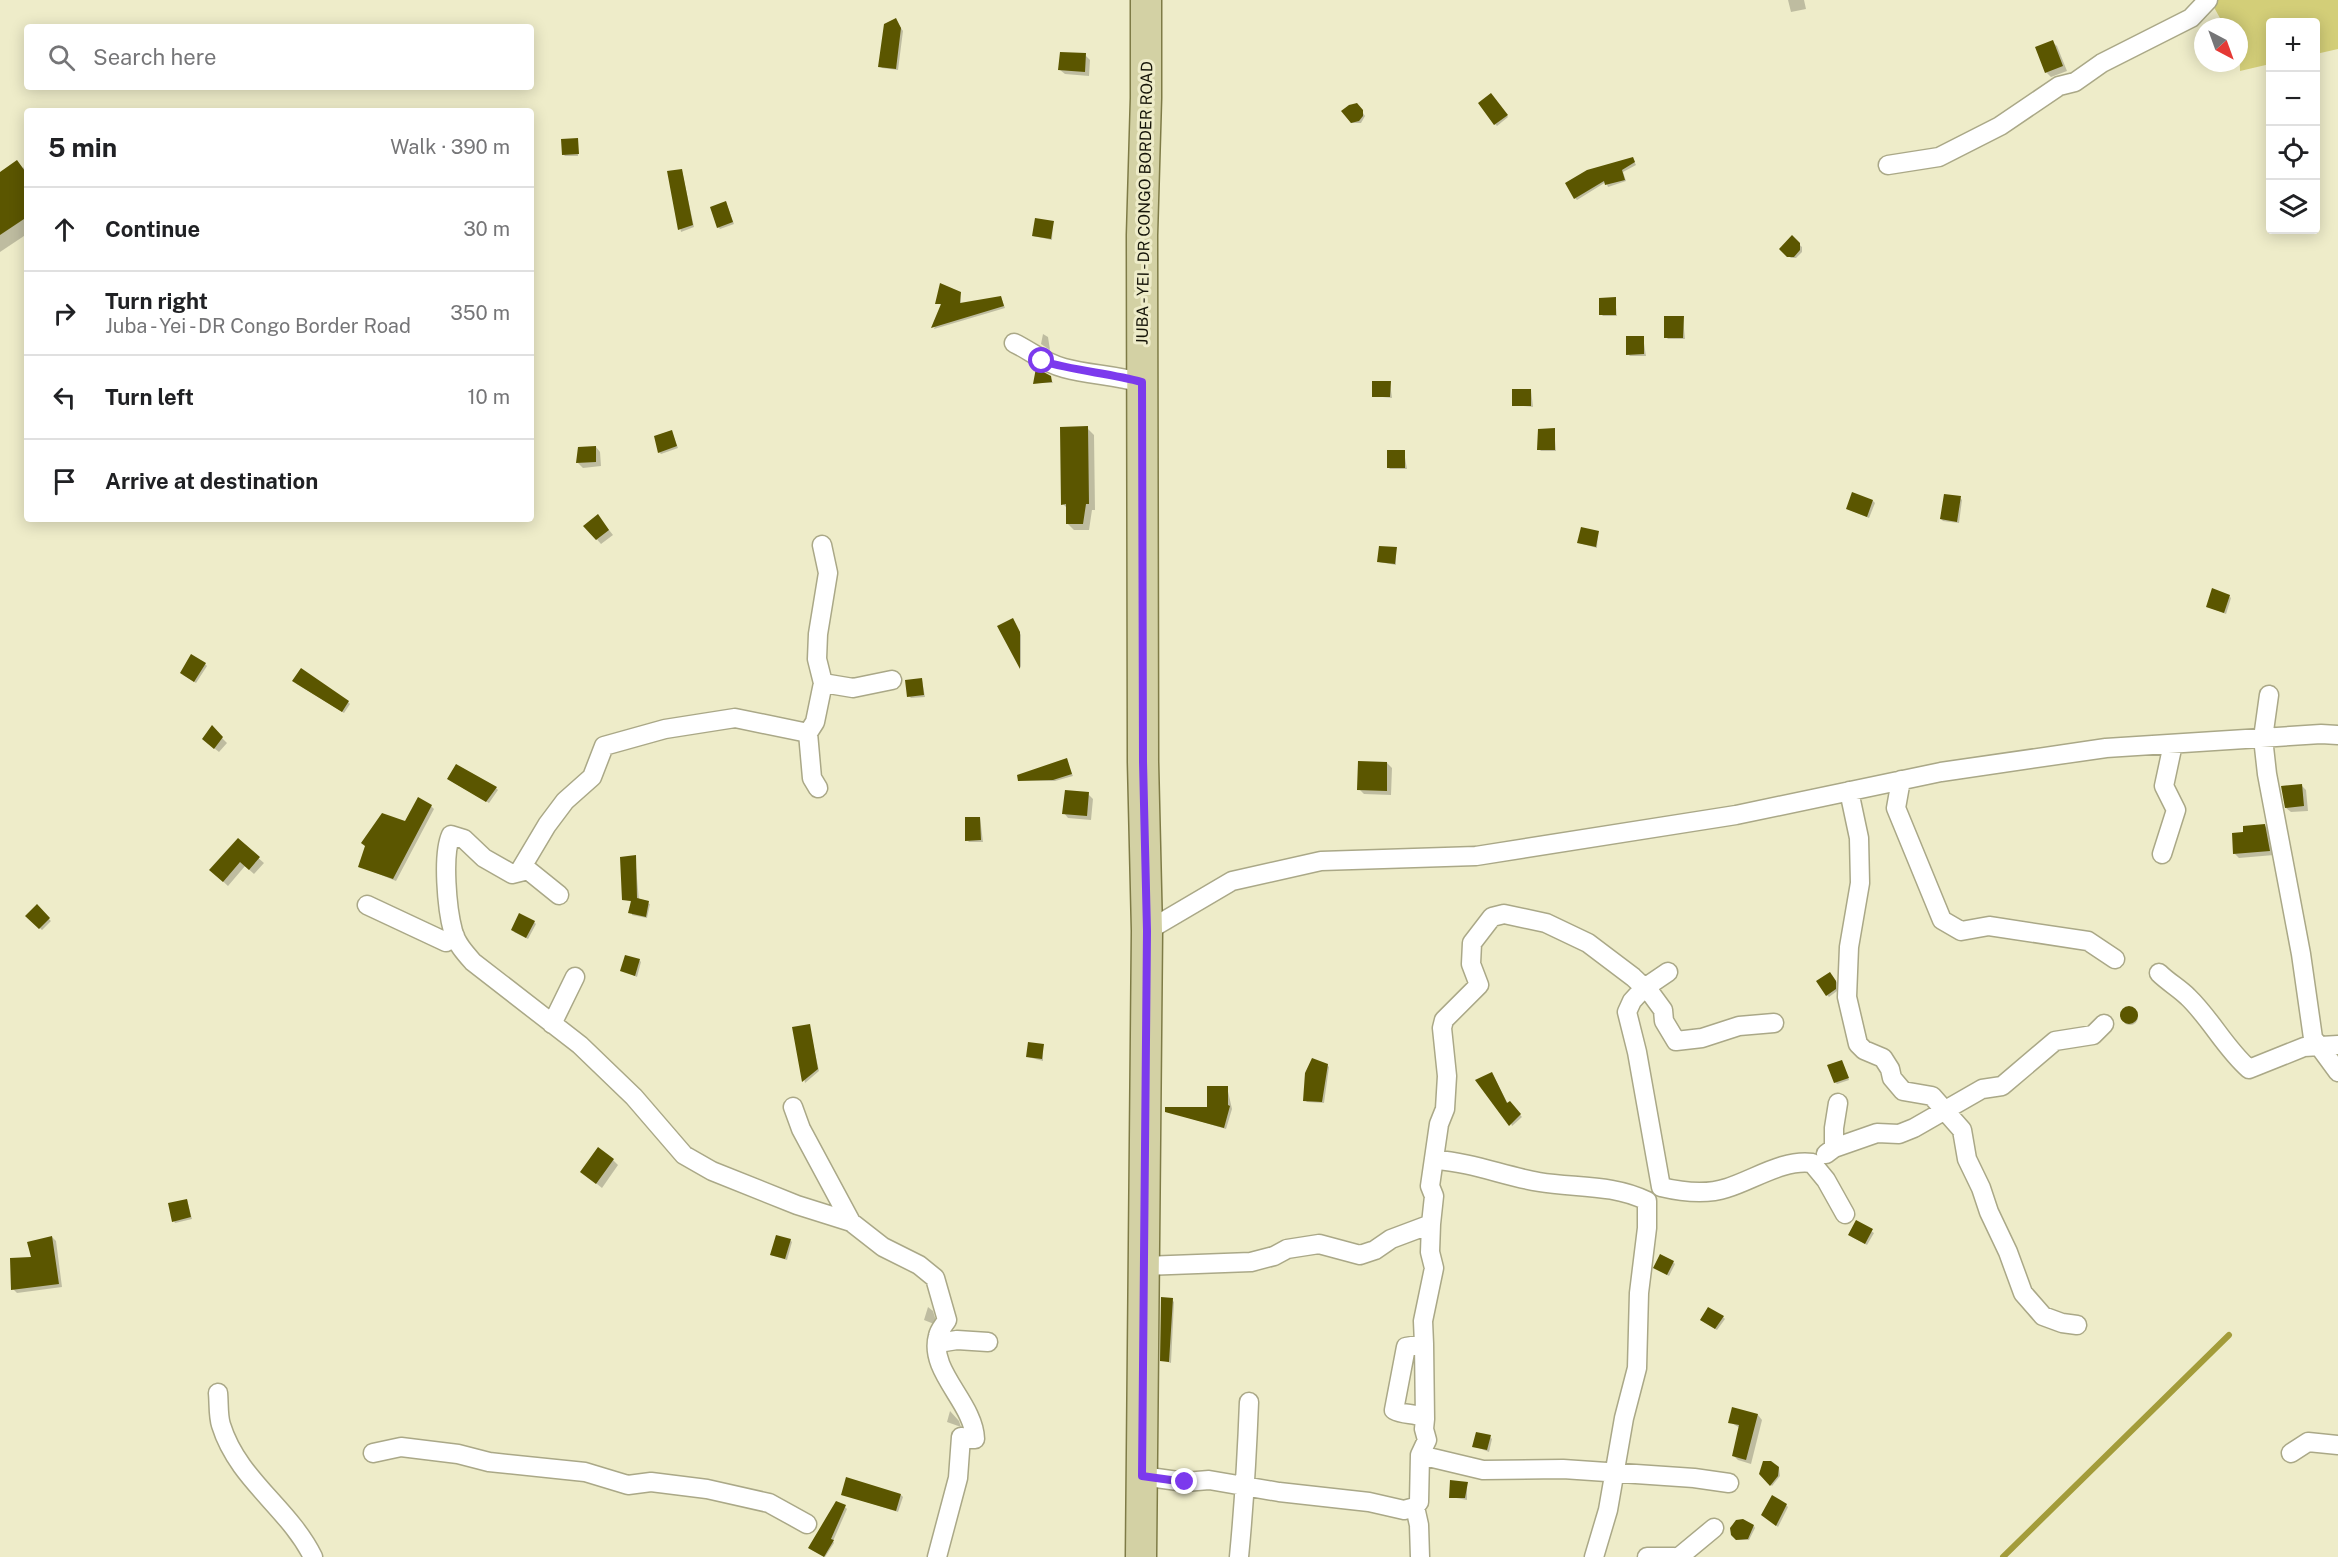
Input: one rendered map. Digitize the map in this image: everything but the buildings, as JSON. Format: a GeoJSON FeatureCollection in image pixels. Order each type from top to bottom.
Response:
{"type":"FeatureCollection","features":[{"type":"Feature","properties":{"kind":"main road","name":"JUBA - YEI - DR CONGO BORDER ROAD"},"geometry":{"type":"LineString","coordinates":[[1141,1557],[1147,931],[1143,762],[1142,382],[1146,0]]}},
{"type":"Feature","properties":{"kind":"street"},"geometry":{"type":"LineString","coordinates":[[1888,165],[1939,157],[2000,126],[2059,86],[2075,82],[2102,63],[2191,18],[2208,0]]}},
{"type":"Feature","properties":{"kind":"street"},"geometry":{"type":"LineString","coordinates":[[1014,343],[1042,361],[1064,368],[1119,376],[1142,382]]}},
{"type":"Feature","properties":{"kind":"street"},"geometry":{"type":"LineString","coordinates":[[818,788],[812,778],[808,733],[815,722],[823,683],[817,659],[818,634],[828,573],[822,545]]}},
{"type":"Feature","properties":{"kind":"street"},"geometry":{"type":"LineString","coordinates":[[823,683],[853,688],[892,680]]}},
{"type":"Feature","properties":{"kind":"street"},"geometry":{"type":"LineString","coordinates":[[2269,694],[2263,738],[2313,1038],[2338,1072]]}},
{"type":"Feature","properties":{"kind":"street"},"geometry":{"type":"LineString","coordinates":[[519,872],[559,809],[592,777],[604,746],[665,729],[735,718],[808,733]]}},
{"type":"Feature","properties":{"kind":"street"},"geometry":{"type":"LineString","coordinates":[[1147,931],[1232,881],[1321,861],[1476,856],[1736,815],[1941,772],[2106,748],[2338,735]]}},
{"type":"Feature","properties":{"kind":"street"},"geometry":{"type":"LineString","coordinates":[[2162,854],[2176,810],[2164,786],[2174,744]]}},
{"type":"Feature","properties":{"kind":"street"},"geometry":{"type":"LineString","coordinates":[[1900,780],[1896,808],[1942,920],[1961,931],[1989,926],[2088,941],[2115,959]]}},
{"type":"Feature","properties":{"kind":"street"},"geometry":{"type":"LineString","coordinates":[[1849,791],[1859,838],[1860,883],[1846,984],[1854,1035],[1864,1050],[1883,1058],[1892,1078],[1903,1091],[1932,1096],[1962,1130],[1966,1159],[1982,1188],[1989,1212],[2008,1252],[2023,1293],[2043,1316],[2062,1323],[2077,1325]]}},
{"type":"Feature","properties":{"kind":"street"},"geometry":{"type":"LineString","coordinates":[[559,895],[528,870],[512,874],[484,858],[464,839],[451,835],[445,847],[444,860],[455,936],[473,962],[579,1045],[634,1097],[684,1155],[712,1171],[797,1205],[851,1222],[882,1247],[919,1264],[935,1278],[947,1320],[937,1337],[940,1365],[966,1406],[975,1426],[975,1439],[961,1437],[957,1478],[937,1557]]}},
{"type":"Feature","properties":{"kind":"street"},"geometry":{"type":"LineString","coordinates":[[367,905],[446,942],[455,936]]}},
{"type":"Feature","properties":{"kind":"street"},"geometry":{"type":"LineString","coordinates":[[1142,1476],[1185,1482],[1209,1480],[1369,1502],[1404,1510],[1415,1507],[1419,1502],[1420,1455],[1427,1440],[1424,1429],[1423,1321],[1434,1268],[1431,1224],[1434,1196],[1430,1186],[1439,1124],[1445,1108],[1447,1076],[1442,1028],[1444,1020],[1479,985],[1471,964],[1472,943],[1492,917],[1504,914],[1546,923],[1566,931],[1610,957],[1652,995],[1663,1010],[1664,1021],[1676,1041],[1702,1038],[1739,1026],[1774,1023]]}},
{"type":"Feature","properties":{"kind":"street"},"geometry":{"type":"LineString","coordinates":[[1668,972],[1643,989],[1632,1001],[1627,1012],[1637,1052],[1661,1187],[1686,1192],[1712,1191],[1796,1164],[1812,1163],[1834,1148],[1876,1134],[1899,1134],[1982,1089],[2002,1086],[2055,1041],[2093,1035],[2104,1024]]}},
{"type":"Feature","properties":{"kind":"street"},"geometry":{"type":"LineString","coordinates":[[2159,973],[2187,996],[2234,1055],[2249,1069],[2304,1047],[2338,1045]]}},
{"type":"Feature","properties":{"kind":"street"},"geometry":{"type":"LineString","coordinates":[[552,1024],[575,977]]}},
{"type":"Feature","properties":{"kind":"street"},"geometry":{"type":"LineString","coordinates":[[1834,1148],[1838,1103]]}},
{"type":"Feature","properties":{"kind":"street"},"geometry":{"type":"LineString","coordinates":[[794,1107],[801,1129],[851,1222]]}},
{"type":"Feature","properties":{"kind":"street"},"geometry":{"type":"LineString","coordinates":[[1435,1160],[1485,1167],[1509,1176],[1540,1182],[1619,1191],[1647,1201],[1647,1228],[1639,1293],[1637,1368],[1624,1418],[1604,1531],[1594,1557]]}},
{"type":"Feature","properties":{"kind":"street"},"geometry":{"type":"LineString","coordinates":[[1812,1163],[1826,1180],[1845,1214]]}},
{"type":"Feature","properties":{"kind":"street"},"geometry":{"type":"LineString","coordinates":[[1144,1266],[1251,1262],[1274,1256],[1287,1249],[1318,1244],[1360,1255],[1370,1253],[1391,1239],[1431,1224]]}},
{"type":"Feature","properties":{"kind":"street"},"geometry":{"type":"LineString","coordinates":[[938,1343],[957,1340],[988,1342]]}},
{"type":"Feature","properties":{"kind":"street"},"geometry":{"type":"LineString","coordinates":[[1424,1344],[1406,1347],[1394,1410],[1403,1415],[1419,1414],[1425,1419]]}},
{"type":"Feature","properties":{"kind":"street"},"geometry":{"type":"LineString","coordinates":[[218,1393],[220,1424],[239,1465],[280,1510],[307,1544],[313,1557]]}},
{"type":"Feature","properties":{"kind":"street"},"geometry":{"type":"LineString","coordinates":[[1239,1557],[1246,1486],[1244,1471],[1249,1402]]}},
{"type":"Feature","properties":{"kind":"street"},"geometry":{"type":"LineString","coordinates":[[2291,1453],[2308,1442],[2338,1445]]}},
{"type":"Feature","properties":{"kind":"street"},"geometry":{"type":"LineString","coordinates":[[373,1453],[401,1447],[458,1454],[489,1462],[585,1472],[628,1485],[651,1482],[707,1489],[769,1503],[807,1524]]}},
{"type":"Feature","properties":{"kind":"street"},"geometry":{"type":"LineString","coordinates":[[1420,1455],[1483,1470],[1533,1467],[1694,1478],[1729,1483]]}},
{"type":"Feature","properties":{"kind":"street"},"geometry":{"type":"LineString","coordinates":[[1415,1507],[1419,1525],[1420,1557]]}},
{"type":"Feature","properties":{"kind":"street"},"geometry":{"type":"LineString","coordinates":[[1679,1557],[1714,1528]]}},
{"type":"Feature","properties":{"kind":"street"},"geometry":{"type":"LineString","coordinates":[[1647,1557],[1663,1555],[1674,1557]]}},
{"type":"Feature","properties":{"kind":"shaded area"},"geometry":{"type":"Polygon","coordinates":[[[2213,0],[2338,0],[2338,49],[2320,53],[2320,18],[2266,18],[2266,65],[2248,69],[2248,18],[2220,18],[2211,2],[2213,0]]]}},
{"type":"Feature","properties":{"kind":"waterway"},"geometry":{"type":"LineString","coordinates":[[2003,1557],[2229,1335]]}},
{"type":"Feature","properties":{"kind":"route"},"geometry":{"type":"LineString","coordinates":[[1042,361],[1064,368],[1119,376],[1142,382],[1143,762],[1147,931],[1142,1476],[1185,1482]]}}]}
